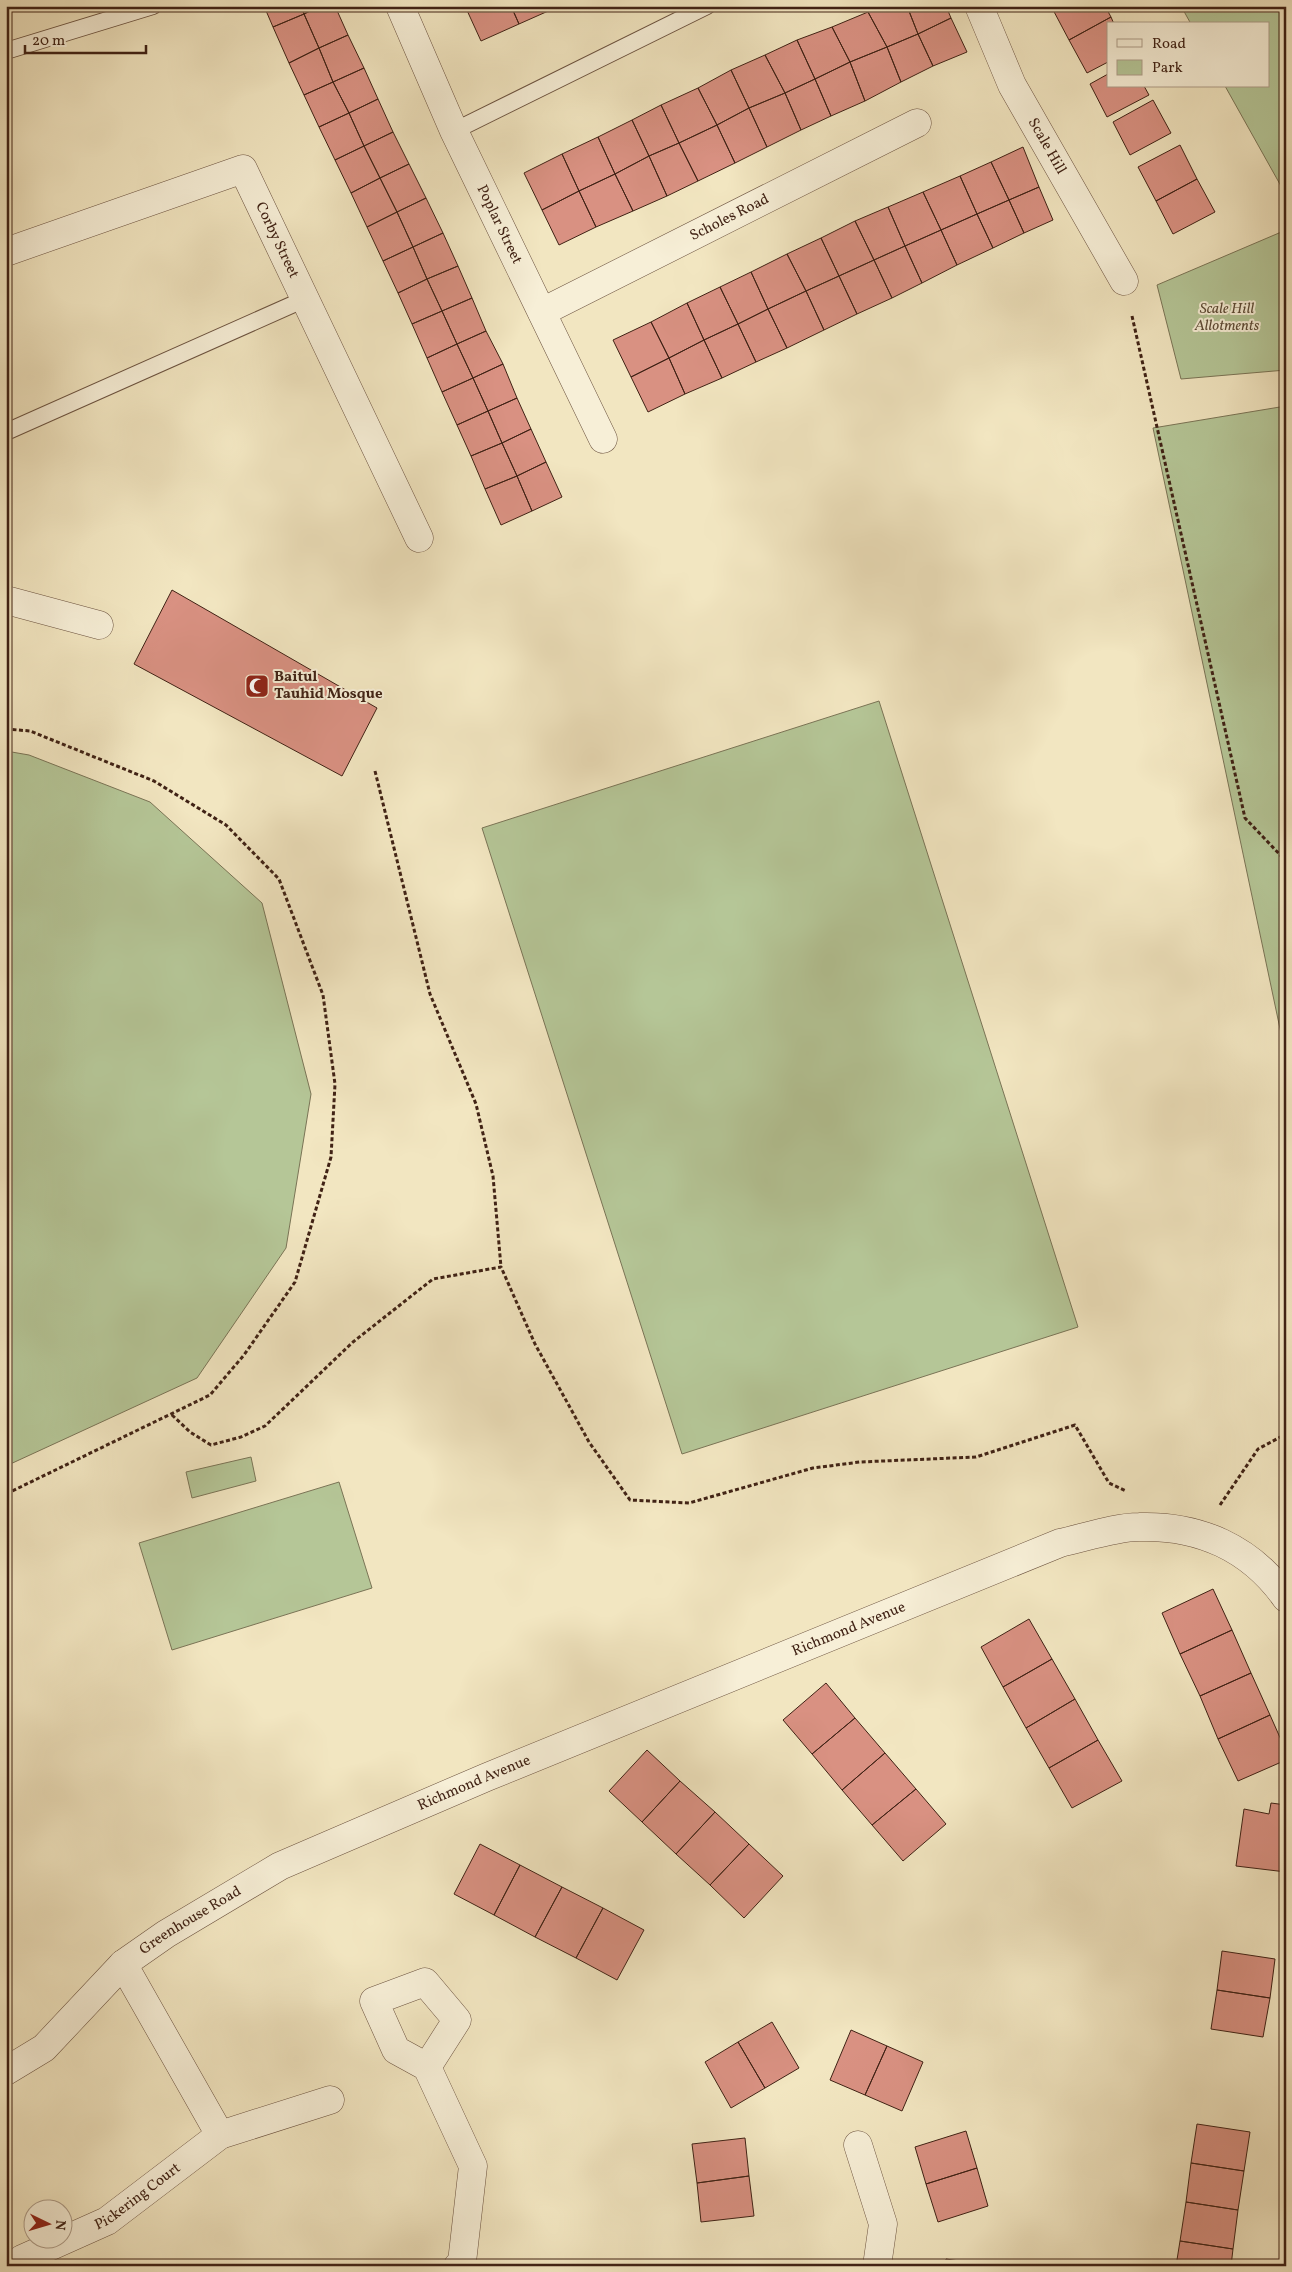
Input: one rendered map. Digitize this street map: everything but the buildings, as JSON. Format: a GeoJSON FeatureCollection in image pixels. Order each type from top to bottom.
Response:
{"type":"FeatureCollection","features":[{"type":"Feature","properties":{"kind":"street","name":"Poplar Street"},"geometry":{"type":"LineString","coordinates":[[400,6],[454,131],[603,439]]}},
{"type":"Feature","properties":{"kind":"street","name":"Scale Hill"},"geometry":{"type":"LineString","coordinates":[[979,6],[1012,85],[1124,281]]}},
{"type":"Feature","properties":{"kind":"street","name":"Scholes Road"},"geometry":{"type":"LineString","coordinates":[[542,312],[917,123]]}},
{"type":"Feature","properties":{"kind":"street","name":"Corby Street"},"geometry":{"type":"LineString","coordinates":[[6,252],[243,169],[420,538]]}},
{"type":"Feature","properties":{"kind":"street"},"geometry":{"type":"LineString","coordinates":[[6,600],[99,625]]}},
{"type":"Feature","properties":{"kind":"street","name":"Richmond Avenue"},"geometry":{"type":"LineString","coordinates":[[405,1812],[1060,1543],[1137,1527],[1176,1529],[1199,1534],[1240,1551],[1263,1572],[1286,1598]]}},
{"type":"Feature","properties":{"kind":"street","name":"Greenhouse Road"},"geometry":{"type":"LineString","coordinates":[[6,2071],[44,2048],[122,1964],[166,1934],[280,1866],[405,1812]]}},
{"type":"Feature","properties":{"kind":"street"},"geometry":{"type":"LineString","coordinates":[[122,1964],[220,2134]]}},
{"type":"Feature","properties":{"kind":"street"},"geometry":{"type":"LineString","coordinates":[[427,2067],[473,2166],[462,2262],[458,2266]]}},
{"type":"Feature","properties":{"kind":"street","name":"Pickering Court"},"geometry":{"type":"LineString","coordinates":[[22,2259],[107,2220],[220,2134],[330,2100]]}},
{"type":"Feature","properties":{"kind":"street"},"geometry":{"type":"LineString","coordinates":[[858,2145],[883,2224],[877,2266]]}},
{"type":"Feature","properties":{"kind":"lane"},"geometry":{"type":"LineString","coordinates":[[6,51],[153,6]]}},
{"type":"Feature","properties":{"kind":"lane"},"geometry":{"type":"LineString","coordinates":[[454,131],[708,6]]}},
{"type":"Feature","properties":{"kind":"lane"},"geometry":{"type":"LineString","coordinates":[[6,432],[305,299]]}},
{"type":"Feature","properties":{"kind":"path"},"geometry":{"type":"LineString","coordinates":[[1124,281],[1245,818],[1286,861]]}},
{"type":"Feature","properties":{"kind":"path"},"geometry":{"type":"LineString","coordinates":[[6,729],[30,731],[154,781],[226,825],[279,879],[323,995],[335,1084],[332,1157],[295,1282],[244,1355],[210,1395],[6,1494]]}},
{"type":"Feature","properties":{"kind":"path"},"geometry":{"type":"LineString","coordinates":[[375,770],[430,994],[476,1104],[493,1176],[501,1267],[535,1344],[589,1442],[630,1500],[689,1503],[814,1468],[860,1462],[976,1457],[1075,1425],[1109,1483],[1134,1495]]}},
{"type":"Feature","properties":{"kind":"path"},"geometry":{"type":"LineString","coordinates":[[172,1415],[190,1432],[211,1445],[241,1437],[265,1426],[353,1342],[433,1279],[501,1267]]}},
{"type":"Feature","properties":{"kind":"path"},"geometry":{"type":"LineString","coordinates":[[1199,1534],[1258,1450],[1286,1434]]}},
{"type":"Feature","properties":{"kind":"green space"},"geometry":{"type":"Polygon","coordinates":[[[1181,6],[1286,6],[1286,195],[1226,88],[1270,88],[1270,22],[1190,22],[1181,6]]]}},
{"type":"Feature","properties":{"kind":"green space","name":"Scale Hill Allotments"},"geometry":{"type":"Polygon","coordinates":[[[1286,230],[1286,370],[1181,379],[1157,285],[1286,230]]]}},
{"type":"Feature","properties":{"kind":"green space"},"geometry":{"type":"Polygon","coordinates":[[[1286,406],[1286,1057],[1153,428],[1286,406]]]}},
{"type":"Feature","properties":{"kind":"green space"},"geometry":{"type":"Polygon","coordinates":[[[879,701],[1078,1327],[682,1454],[482,828],[879,701]]]}},
{"type":"Feature","properties":{"kind":"green space"},"geometry":{"type":"Polygon","coordinates":[[[6,751],[29,755],[150,802],[262,903],[311,1094],[286,1248],[197,1378],[6,1466],[6,751]]]}},
{"type":"Feature","properties":{"kind":"green space"},"geometry":{"type":"Polygon","coordinates":[[[251,1457],[256,1481],[192,1498],[186,1472],[251,1457]]]}},
{"type":"Feature","properties":{"kind":"green space"},"geometry":{"type":"Polygon","coordinates":[[[339,1482],[372,1588],[172,1650],[139,1543],[339,1482]]]}},
{"type":"Feature","properties":{"kind":"place","name":"Baitul Tauhid Mosque"},"geometry":{"type":"Point","coordinates":[257,686]}}]}
